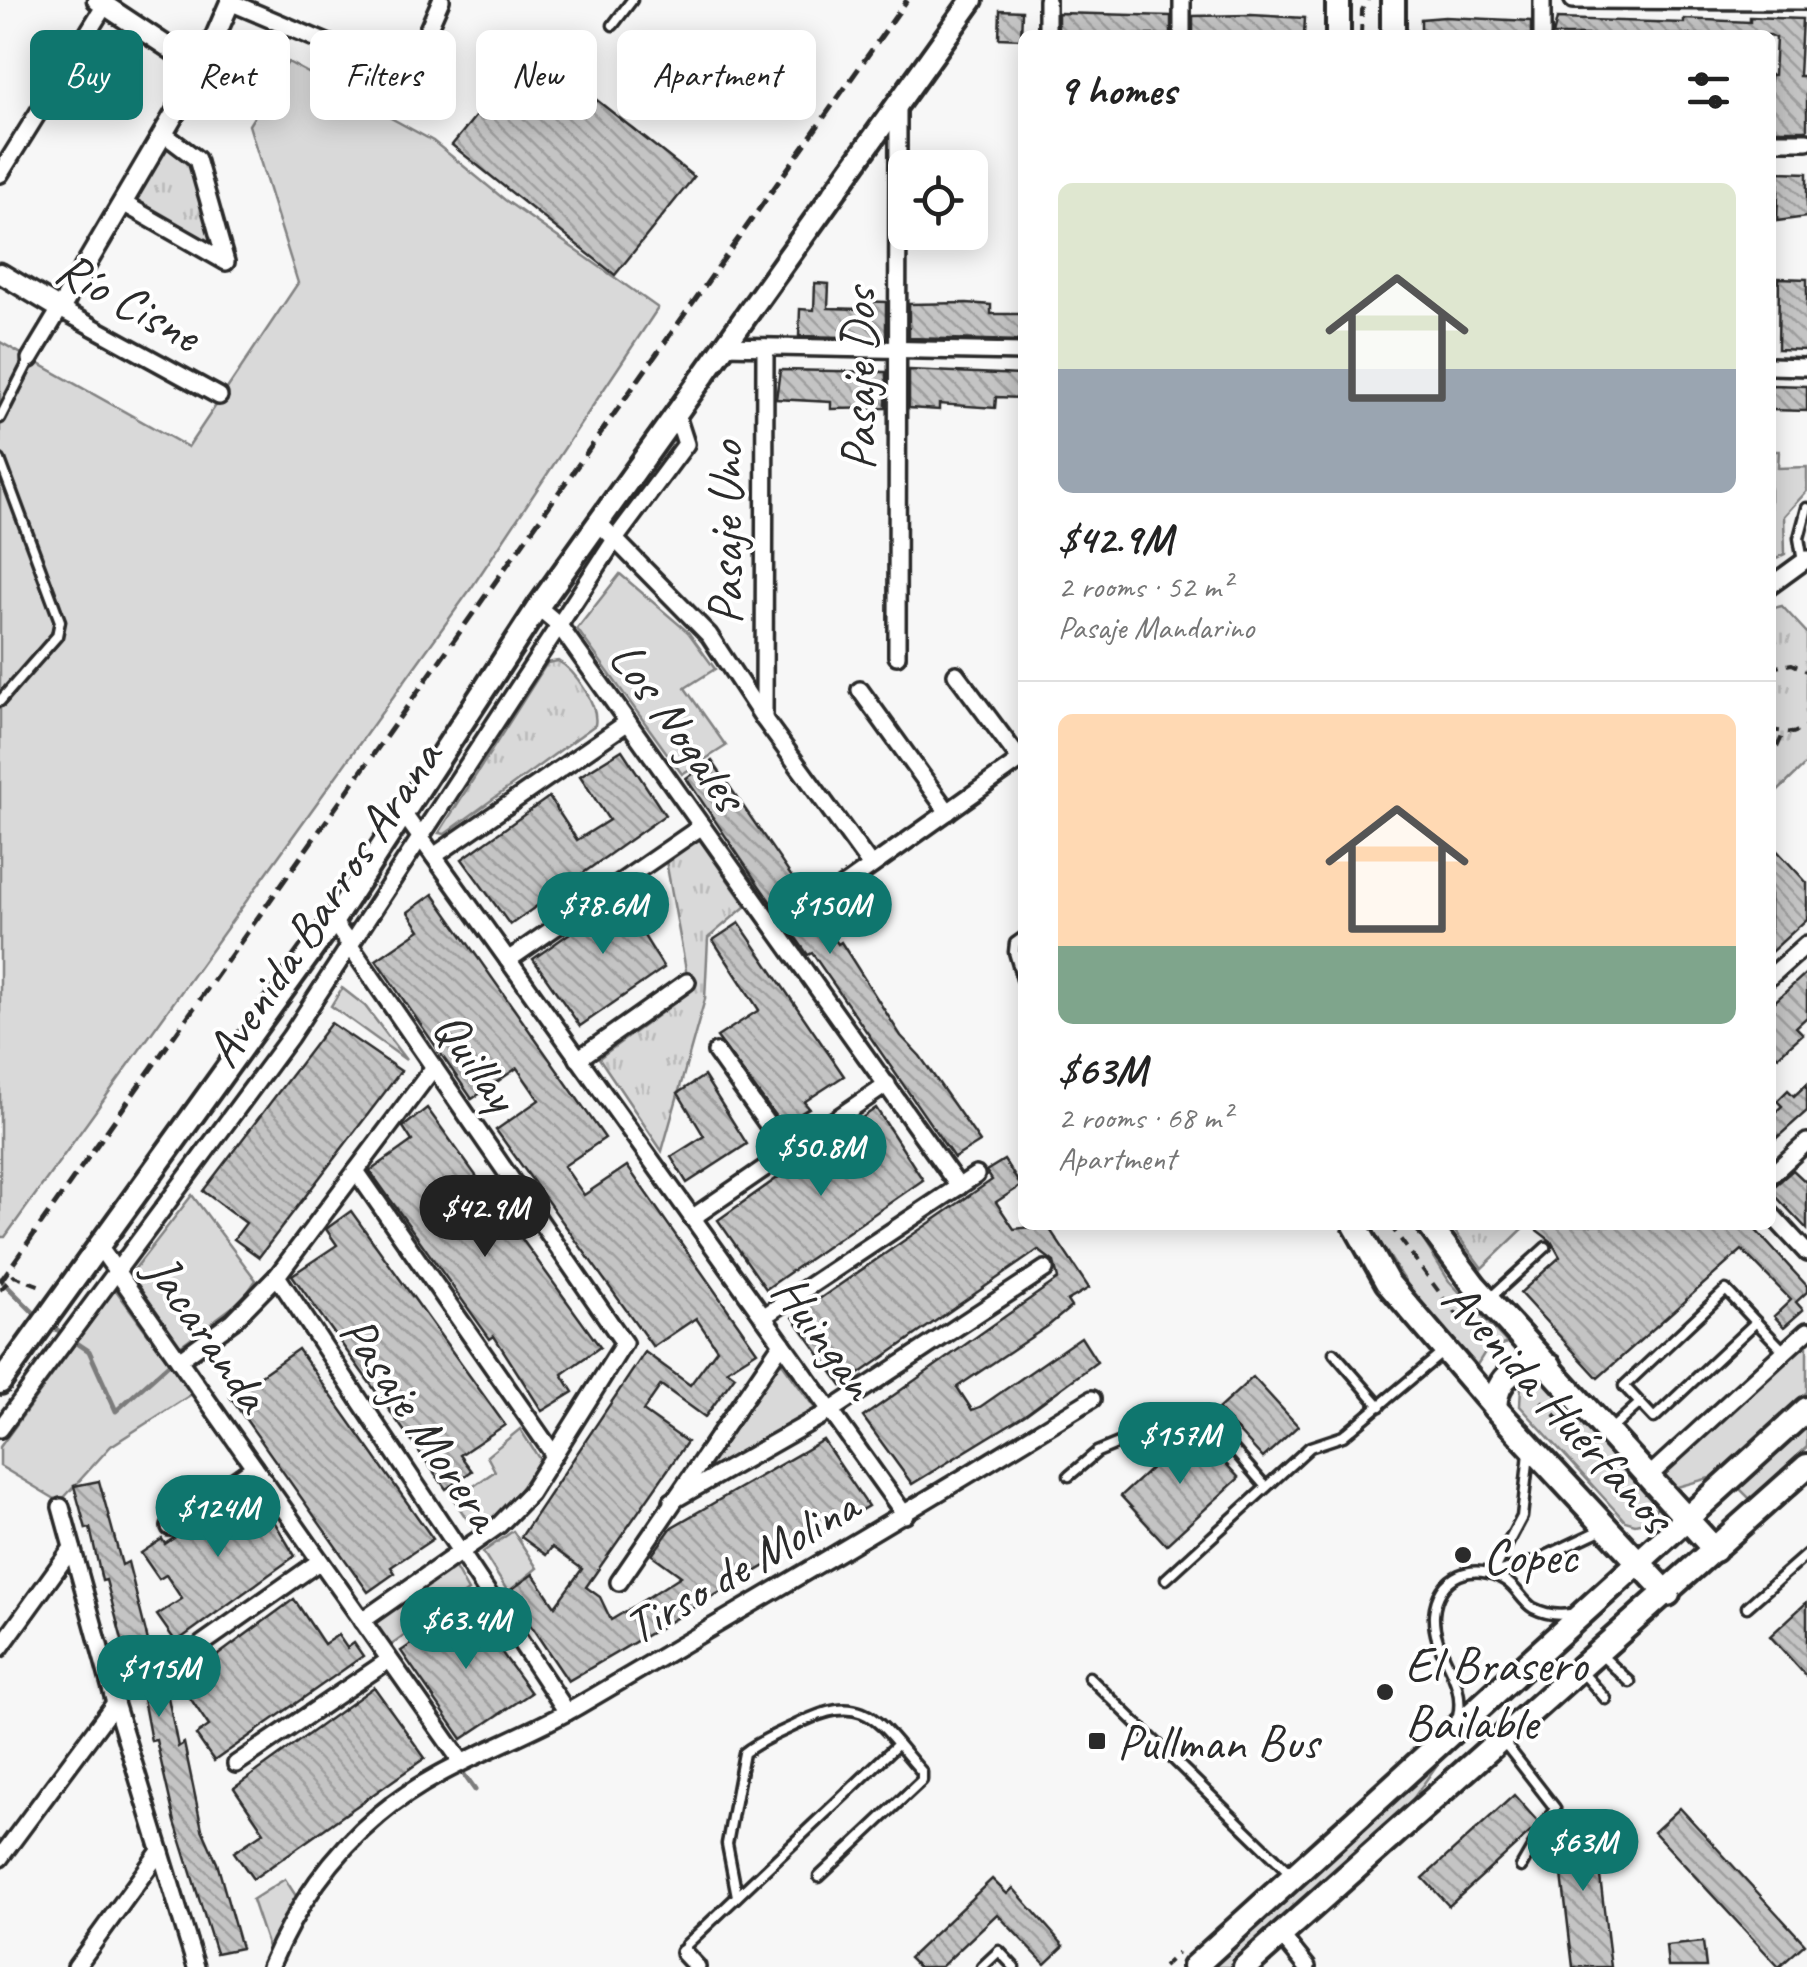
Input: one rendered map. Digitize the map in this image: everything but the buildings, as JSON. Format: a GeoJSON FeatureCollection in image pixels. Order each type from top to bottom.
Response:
{"type":"FeatureCollection","features":[{"type":"Feature","properties":{"kind":"main road","name":"Avenida Barros Arana"},"geometry":{"type":"LineString","coordinates":[[0,1383],[332,920],[538,606],[972,0]]}},
{"type":"Feature","properties":{"kind":"main road"},"geometry":{"type":"LineString","coordinates":[[1338,0],[1338,30]]}},
{"type":"Feature","properties":{"kind":"main road"},"geometry":{"type":"LineString","coordinates":[[1393,0],[1393,30]]}},
{"type":"Feature","properties":{"kind":"main road","name":"Avenida Huérfanos"},"geometry":{"type":"LineString","coordinates":[[1358,1230],[1387,1282],[1495,1408],[1668,1594]]}},
{"type":"Feature","properties":{"kind":"main road","name":"Avenida Huérfanos"},"geometry":{"type":"LineString","coordinates":[[1434,1230],[1488,1300],[1714,1550]]}},
{"type":"Feature","properties":{"kind":"main road"},"geometry":{"type":"LineString","coordinates":[[1495,1408],[1499,1387],[1512,1371],[1530,1364],[1550,1366]]}},
{"type":"Feature","properties":{"kind":"main road"},"geometry":{"type":"LineString","coordinates":[[1194,1967],[1807,1409]]}},
{"type":"Feature","properties":{"kind":"main road"},"geometry":{"type":"LineString","coordinates":[[1245,1967],[1668,1594],[1807,1466]]}},
{"type":"Feature","properties":{"kind":"street"},"geometry":{"type":"LineString","coordinates":[[218,30],[231,1],[408,78],[441,0]]}},
{"type":"Feature","properties":{"kind":"street"},"geometry":{"type":"LineString","coordinates":[[1046,30],[1047,0]]}},
{"type":"Feature","properties":{"kind":"street"},"geometry":{"type":"LineString","coordinates":[[1182,0],[1182,30]]}},
{"type":"Feature","properties":{"kind":"street"},"geometry":{"type":"LineString","coordinates":[[1542,0],[1542,30]]}},
{"type":"Feature","properties":{"kind":"street"},"geometry":{"type":"LineString","coordinates":[[1572,0],[1807,1]]}},
{"type":"Feature","properties":{"kind":"street"},"geometry":{"type":"LineString","coordinates":[[0,174],[101,2],[163,44]]}},
{"type":"Feature","properties":{"kind":"street","name":"Pasaje Dos"},"geometry":{"type":"LineString","coordinates":[[896,656],[898,103]]}},
{"type":"Feature","properties":{"kind":"street"},"geometry":{"type":"LineString","coordinates":[[30,359],[172,120]]}},
{"type":"Feature","properties":{"kind":"street"},"geometry":{"type":"LineString","coordinates":[[123,203],[226,262],[197,159],[164,134]]}},
{"type":"Feature","properties":{"kind":"street"},"geometry":{"type":"LineString","coordinates":[[1776,141],[1807,142]]}},
{"type":"Feature","properties":{"kind":"street","name":"Río Cisne"},"geometry":{"type":"LineString","coordinates":[[0,274],[219,396]]}},
{"type":"Feature","properties":{"kind":"street"},"geometry":{"type":"LineString","coordinates":[[723,346],[1018,352]]}},
{"type":"Feature","properties":{"kind":"street","name":"Pasaje Uno"},"geometry":{"type":"LineString","coordinates":[[764,347],[764,719]]}},
{"type":"Feature","properties":{"kind":"street"},"geometry":{"type":"LineString","coordinates":[[1776,366],[1807,367]]}},
{"type":"Feature","properties":{"kind":"street","name":"Avenida Barros Arana"},"geometry":{"type":"LineString","coordinates":[[0,1429],[290,1037],[558,624],[686,444],[676,413]]}},
{"type":"Feature","properties":{"kind":"street"},"geometry":{"type":"LineString","coordinates":[[598,522],[709,635],[764,719],[871,866]]}},
{"type":"Feature","properties":{"kind":"street"},"geometry":{"type":"LineString","coordinates":[[1776,582],[1805,561]]}},
{"type":"Feature","properties":{"kind":"street","name":"Los Nogales"},"geometry":{"type":"LineString","coordinates":[[538,606],[558,624],[960,1187]]}},
{"type":"Feature","properties":{"kind":"street"},"geometry":{"type":"LineString","coordinates":[[956,674],[1018,755]]}},
{"type":"Feature","properties":{"kind":"street"},"geometry":{"type":"LineString","coordinates":[[860,690],[948,812]]}},
{"type":"Feature","properties":{"kind":"street"},"geometry":{"type":"LineString","coordinates":[[434,856],[628,722]]}},
{"type":"Feature","properties":{"kind":"street"},"geometry":{"type":"LineString","coordinates":[[838,890],[1018,763]]}},
{"type":"Feature","properties":{"kind":"street","name":"Huingan"},"geometry":{"type":"LineString","coordinates":[[403,813],[904,1515]]}},
{"type":"Feature","properties":{"kind":"street"},"geometry":{"type":"LineString","coordinates":[[508,960],[702,826]]}},
{"type":"Feature","properties":{"kind":"street","name":"Quillay"},"geometry":{"type":"LineString","coordinates":[[332,920],[624,1342],[554,1455]]}},
{"type":"Feature","properties":{"kind":"street"},"geometry":{"type":"LineString","coordinates":[[1776,972],[1807,944]]}},
{"type":"Feature","properties":{"kind":"street"},"geometry":{"type":"LineString","coordinates":[[578,1058],[687,982]]}},
{"type":"Feature","properties":{"kind":"street"},"geometry":{"type":"LineString","coordinates":[[716,1052],[787,1152]]}},
{"type":"Feature","properties":{"kind":"street"},"geometry":{"type":"LineString","coordinates":[[180,1360],[234,1321],[277,1276],[434,1068]]}},
{"type":"Feature","properties":{"kind":"street"},"geometry":{"type":"LineString","coordinates":[[692,1218],[887,1084]]}},
{"type":"Feature","properties":{"kind":"street"},"geometry":{"type":"LineString","coordinates":[[1776,1170],[1807,1142]]}},
{"type":"Feature","properties":{"kind":"street"},"geometry":{"type":"LineString","coordinates":[[356,1171],[554,1455],[530,1493],[498,1525],[362,1621]]}},
{"type":"Feature","properties":{"kind":"street"},"geometry":{"type":"LineString","coordinates":[[763,1317],[976,1175]]}},
{"type":"Feature","properties":{"kind":"street"},"geometry":{"type":"LineString","coordinates":[[1776,1219],[1807,1253]]}},
{"type":"Feature","properties":{"kind":"street","name":"Jacaranda"},"geometry":{"type":"LineString","coordinates":[[98,1244],[461,1761]]}},
{"type":"Feature","properties":{"kind":"street"},"geometry":{"type":"LineString","coordinates":[[672,1501],[830,1411],[1045,1270]]}},
{"type":"Feature","properties":{"kind":"street","name":"Pasaje Morera"},"geometry":{"type":"LineString","coordinates":[[277,1276],[567,1712]]}},
{"type":"Feature","properties":{"kind":"street"},"geometry":{"type":"LineString","coordinates":[[1650,1475],[1807,1331]]}},
{"type":"Feature","properties":{"kind":"street"},"geometry":{"type":"LineString","coordinates":[[619,1582],[782,1343]]}},
{"type":"Feature","properties":{"kind":"street","name":"Tirso de Molina"},"geometry":{"type":"LineString","coordinates":[[270,1967],[310,1890],[354,1838],[404,1795],[461,1761],[567,1712],[904,1515],[1092,1398]]}},
{"type":"Feature","properties":{"kind":"street"},"geometry":{"type":"LineString","coordinates":[[170,1527],[254,1467]]}},
{"type":"Feature","properties":{"kind":"street"},"geometry":{"type":"LineString","coordinates":[[61,1507],[115,1703],[196,1967]]}},
{"type":"Feature","properties":{"kind":"street"},"geometry":{"type":"LineString","coordinates":[[0,1648],[72,1548]]}},
{"type":"Feature","properties":{"kind":"street"},"geometry":{"type":"LineString","coordinates":[[202,1644],[320,1561]]}},
{"type":"Feature","properties":{"kind":"street"},"geometry":{"type":"LineString","coordinates":[[236,1764],[390,1660]]}},
{"type":"Feature","properties":{"kind":"street"},"geometry":{"type":"LineString","coordinates":[[0,1858],[115,1703]]}},
{"type":"Feature","properties":{"kind":"street"},"geometry":{"type":"LineString","coordinates":[[76,1967],[160,1851]]}},
{"type":"Feature","properties":{"kind":"street"},"geometry":{"type":"LineString","coordinates":[[1280,1935],[1307,1967]]}},
{"type":"Feature","properties":{"kind":"street"},"geometry":{"type":"LineString","coordinates":[[684,1953],[697,1967]]}},
{"type":"Feature","properties":{"kind":"lane"},"geometry":{"type":"LineString","coordinates":[[613,25],[632,0]]}},
{"type":"Feature","properties":{"kind":"lane"},"geometry":{"type":"LineString","coordinates":[[0,418],[30,359]]}},
{"type":"Feature","properties":{"kind":"lane"},"geometry":{"type":"LineString","coordinates":[[0,460],[60,622],[57,636],[0,701]]}},
{"type":"Feature","properties":{"kind":"lane"},"geometry":{"type":"LineString","coordinates":[[1805,561],[1799,538],[1807,508]]}},
{"type":"Feature","properties":{"kind":"lane"},"geometry":{"type":"LineString","coordinates":[[1018,941],[1014,952],[1018,965]]}},
{"type":"Feature","properties":{"kind":"lane"},"geometry":{"type":"LineString","coordinates":[[1488,1300],[1546,1246]]}},
{"type":"Feature","properties":{"kind":"lane"},"geometry":{"type":"LineString","coordinates":[[1756,1322],[1654,1418],[1624,1386],[1726,1290],[1756,1322],[1784,1352]]}},
{"type":"Feature","properties":{"kind":"lane"},"geometry":{"type":"LineString","coordinates":[[1166,1580],[1310,1447],[1343,1436],[1445,1350]]}},
{"type":"Feature","properties":{"kind":"lane"},"geometry":{"type":"LineString","coordinates":[[1334,1353],[1380,1406]]}},
{"type":"Feature","properties":{"kind":"lane"},"geometry":{"type":"LineString","coordinates":[[1609,1430],[1640,1404]]}},
{"type":"Feature","properties":{"kind":"lane"},"geometry":{"type":"LineString","coordinates":[[1070,1476],[1098,1452],[1184,1416],[1198,1415],[1208,1420],[1266,1487]]}},
{"type":"Feature","properties":{"kind":"lane"},"geometry":{"type":"LineString","coordinates":[[1492,1573],[1522,1518],[1530,1479],[1529,1444]]}},
{"type":"Feature","properties":{"kind":"lane"},"geometry":{"type":"LineString","coordinates":[[1453,1728],[1460,1694],[1437,1640],[1436,1603],[1442,1588],[1463,1572],[1492,1573],[1533,1562],[1608,1527]]}},
{"type":"Feature","properties":{"kind":"lane"},"geometry":{"type":"LineString","coordinates":[[1747,1607],[1807,1554]]}},
{"type":"Feature","properties":{"kind":"lane"},"geometry":{"type":"LineString","coordinates":[[1492,1573],[1512,1585],[1536,1610],[1557,1615],[1584,1610]]}},
{"type":"Feature","properties":{"kind":"lane"},"geometry":{"type":"LineString","coordinates":[[1600,1654],[1630,1682]]}},
{"type":"Feature","properties":{"kind":"lane"},"geometry":{"type":"LineString","coordinates":[[1581,1671],[1606,1700]]}},
{"type":"Feature","properties":{"kind":"lane"},"geometry":{"type":"LineString","coordinates":[[1089,1678],[1294,1876]]}},
{"type":"Feature","properties":{"kind":"lane"},"geometry":{"type":"LineString","coordinates":[[737,1896],[728,1844],[746,1750],[839,1707],[868,1714],[922,1772],[922,1780],[818,1877]]}},
{"type":"Feature","properties":{"kind":"lane"},"geometry":{"type":"LineString","coordinates":[[1502,1741],[1556,1808],[1521,1867]]}},
{"type":"Feature","properties":{"kind":"lane"},"geometry":{"type":"LineString","coordinates":[[684,1953],[686,1945],[898,1745]]}},
{"type":"Feature","properties":{"kind":"lane"},"geometry":{"type":"LineString","coordinates":[[982,1967],[999,1951],[1014,1967]]}},
{"type":"Feature","properties":{"kind":"path"},"geometry":{"type":"LineString","coordinates":[[1361,30],[1362,10],[1368,0]]}},
{"type":"Feature","properties":{"kind":"path"},"geometry":{"type":"LineString","coordinates":[[1776,666],[1792,664],[1807,670]]}},
{"type":"Feature","properties":{"kind":"path"},"geometry":{"type":"LineString","coordinates":[[1776,732],[1784,734],[1807,727]]}},
{"type":"Feature","properties":{"kind":"path"},"geometry":{"type":"LineString","coordinates":[[1776,751],[1784,734]]}},
{"type":"Feature","properties":{"kind":"path"},"geometry":{"type":"LineString","coordinates":[[0,1290],[9,1277],[62,1294]]}},
{"type":"Feature","properties":{"kind":"green space"},"geometry":{"type":"Polygon","coordinates":[[[290,63],[310,74],[310,120],[394,120],[433,141],[505,200],[658,308],[472,587],[5,1237],[0,1237],[0,342],[188,447],[298,283],[249,125],[252,120],[290,120],[290,63]]]}},
{"type":"Feature","properties":{"kind":"green space"},"geometry":{"type":"Polygon","coordinates":[[[166,146],[190,164],[213,244],[134,200],[166,146]]]}},
{"type":"Feature","properties":{"kind":"green space"},"geometry":{"type":"Polygon","coordinates":[[[1776,451],[1778,468],[1807,467],[1807,491],[1784,516],[1785,554],[1776,558],[1776,451]]]}},
{"type":"Feature","properties":{"kind":"green space"},"geometry":{"type":"Polygon","coordinates":[[[620,574],[688,632],[715,669],[685,688],[726,746],[682,774],[577,629],[620,574]]]}},
{"type":"Feature","properties":{"kind":"green space"},"geometry":{"type":"Polygon","coordinates":[[[1782,606],[1807,633],[1807,763],[1776,793],[1776,608],[1782,606]]]}},
{"type":"Feature","properties":{"kind":"green space"},"geometry":{"type":"Polygon","coordinates":[[[558,661],[584,689],[593,708],[595,725],[445,834],[439,833],[547,663],[558,661]]]}},
{"type":"Feature","properties":{"kind":"green space"},"geometry":{"type":"Polygon","coordinates":[[[699,839],[746,906],[708,938],[705,999],[662,1151],[599,1058],[690,992],[666,861],[699,839]]]}},
{"type":"Feature","properties":{"kind":"green space"},"geometry":{"type":"Polygon","coordinates":[[[342,988],[365,1006],[406,1060],[331,1006],[342,988]]]}},
{"type":"Feature","properties":{"kind":"green space"},"geometry":{"type":"Polygon","coordinates":[[[192,1195],[256,1280],[243,1299],[180,1346],[130,1275],[192,1195]]]}},
{"type":"Feature","properties":{"kind":"green space"},"geometry":{"type":"Polygon","coordinates":[[[1372,1230],[1417,1230],[1449,1281],[1507,1343],[1485,1352],[1477,1365],[1415,1296],[1372,1230]]]}},
{"type":"Feature","properties":{"kind":"green space"},"geometry":{"type":"Polygon","coordinates":[[[1454,1230],[1522,1230],[1482,1268],[1454,1230]]]}},
{"type":"Feature","properties":{"kind":"green space"},"geometry":{"type":"Polygon","coordinates":[[[115,1289],[192,1394],[111,1446],[60,1502],[0,1466],[0,1447],[115,1289]]]}},
{"type":"Feature","properties":{"kind":"green space"},"geometry":{"type":"Polygon","coordinates":[[[1807,1340],[1807,1392],[1713,1477],[1670,1489],[1660,1476],[1807,1340]]]}},
{"type":"Feature","properties":{"kind":"green space"},"geometry":{"type":"Polygon","coordinates":[[[779,1359],[816,1410],[705,1473],[703,1469],[779,1359]]]}},
{"type":"Feature","properties":{"kind":"green space"},"geometry":{"type":"Polygon","coordinates":[[[1540,1377],[1547,1379],[1658,1504],[1649,1521],[1625,1521],[1520,1406],[1521,1386],[1540,1377]]]}},
{"type":"Feature","properties":{"kind":"green space"},"geometry":{"type":"Polygon","coordinates":[[[1807,1427],[1807,1447],[1750,1499],[1739,1488],[1807,1427]]]}},
{"type":"Feature","properties":{"kind":"green space"},"geometry":{"type":"Polygon","coordinates":[[[520,1429],[540,1460],[504,1513],[475,1531],[454,1500],[495,1471],[487,1456],[520,1429]]]}},
{"type":"Feature","properties":{"kind":"green space"},"geometry":{"type":"Polygon","coordinates":[[[513,1531],[537,1568],[508,1592],[483,1552],[513,1531]]]}},
{"type":"Feature","properties":{"kind":"green space"},"geometry":{"type":"Polygon","coordinates":[[[453,1564],[468,1591],[387,1648],[370,1625],[453,1564]]]}},
{"type":"Feature","properties":{"kind":"green space"},"geometry":{"type":"Polygon","coordinates":[[[1441,1759],[1396,1823],[1236,1967],[1212,1967],[1441,1759]]]}},
{"type":"Feature","properties":{"kind":"green space"},"geometry":{"type":"Polygon","coordinates":[[[285,1879],[298,1899],[271,1956],[252,1900],[285,1879]]]}},
{"type":"Feature","properties":{"kind":"waterway"},"geometry":{"type":"LineString","coordinates":[[0,1279],[40,1319]]}},
{"type":"Feature","properties":{"kind":"waterway"},"geometry":{"type":"LineString","coordinates":[[50,1325],[89,1351],[116,1411],[173,1360],[175,1363]]}},
{"type":"Feature","properties":{"kind":"waterway"},"geometry":{"type":"LineString","coordinates":[[460,1769],[475,1790]]}},
{"type":"Feature","properties":{"kind":"railway"},"geometry":{"type":"LineString","coordinates":[[0,1282],[907,0]]}},
{"type":"Feature","properties":{"kind":"place","name":"Copec"},"geometry":{"type":"Point","coordinates":[1463,1555]}},
{"type":"Feature","properties":{"kind":"place","name":"El Brasero Bailable"},"geometry":{"type":"Point","coordinates":[1385,1692]}},
{"type":"Feature","properties":{"kind":"place","name":"Pullman Bus"},"geometry":{"type":"Point","coordinates":[1097,1741]}}]}
